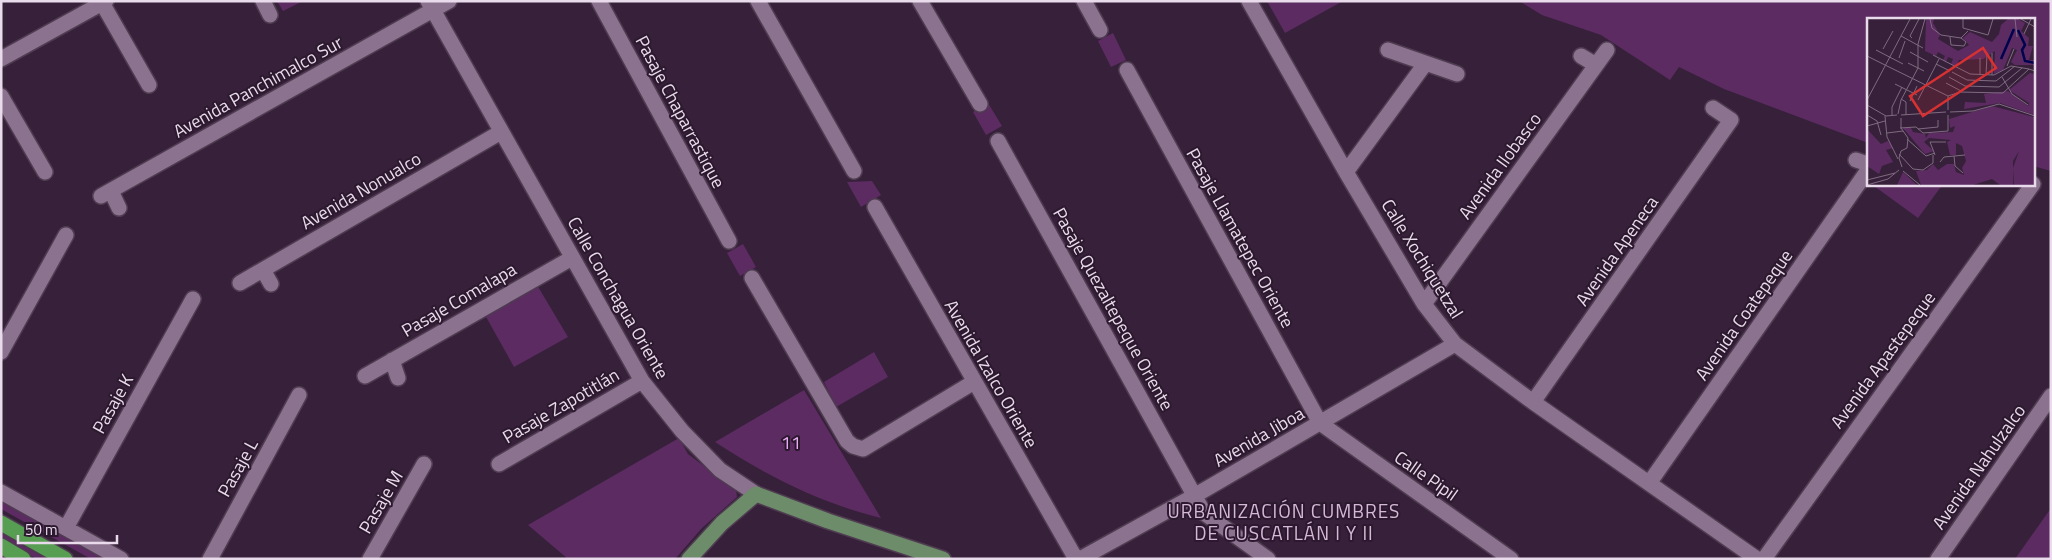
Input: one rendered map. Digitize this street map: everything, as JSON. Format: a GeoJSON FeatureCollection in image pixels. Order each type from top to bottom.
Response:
{"type":"FeatureCollection","features":[{"type":"Feature","properties":{"kind":"highway"},"geometry":{"type":"LineString","coordinates":[[1,523],[65,559]]}},
{"type":"Feature","properties":{"kind":"highway"},"geometry":{"type":"LineString","coordinates":[[1,546],[23,559]]}},
{"type":"Feature","properties":{"kind":"main road"},"geometry":{"type":"LineString","coordinates":[[689,559],[722,523],[756,494]]}},
{"type":"Feature","properties":{"kind":"main road","name":"Calle Conchagua Oriente"},"geometry":{"type":"LineString","coordinates":[[756,494],[828,522],[943,559]]}},
{"type":"Feature","properties":{"kind":"street"},"geometry":{"type":"LineString","coordinates":[[263,1],[270,15]]}},
{"type":"Feature","properties":{"kind":"street","name":"Avenida Panchimalco Sur"},"geometry":{"type":"LineString","coordinates":[[119,208],[106,194],[431,6],[449,1]]}},
{"type":"Feature","properties":{"kind":"street","name":"Pasaje Chaparrastique"},"geometry":{"type":"LineString","coordinates":[[598,1],[728,241]]}},
{"type":"Feature","properties":{"kind":"street"},"geometry":{"type":"LineString","coordinates":[[758,1],[854,171]]}},
{"type":"Feature","properties":{"kind":"street"},"geometry":{"type":"LineString","coordinates":[[920,1],[980,104]]}},
{"type":"Feature","properties":{"kind":"street"},"geometry":{"type":"LineString","coordinates":[[1084,1],[1100,30]]}},
{"type":"Feature","properties":{"kind":"street","name":"Calle Xochiquetzal"},"geometry":{"type":"LineString","coordinates":[[1249,1],[1346,172],[1424,304],[1455,344],[1533,402],[1650,482],[1757,559]]}},
{"type":"Feature","properties":{"kind":"street"},"geometry":{"type":"LineString","coordinates":[[1,59],[103,2],[143,82]]}},
{"type":"Feature","properties":{"kind":"street","name":"Calle Conchagua Oriente"},"geometry":{"type":"LineString","coordinates":[[431,6],[642,380],[682,431],[720,470],[756,494]]}},
{"type":"Feature","properties":{"kind":"street"},"geometry":{"type":"LineString","coordinates":[[1388,50],[1457,74]]}},
{"type":"Feature","properties":{"kind":"street","name":"Avenida Ilobasco"},"geometry":{"type":"LineString","coordinates":[[1424,304],[1606,50]]}},
{"type":"Feature","properties":{"kind":"street"},"geometry":{"type":"LineString","coordinates":[[1581,56],[1596,65]]}},
{"type":"Feature","properties":{"kind":"street"},"geometry":{"type":"LineString","coordinates":[[1346,172],[1425,64]]}},
{"type":"Feature","properties":{"kind":"street","name":"Pasaje Llamatepec Oriente"},"geometry":{"type":"LineString","coordinates":[[1127,70],[1320,423]]}},
{"type":"Feature","properties":{"kind":"street"},"geometry":{"type":"LineString","coordinates":[[1,96],[45,172]]}},
{"type":"Feature","properties":{"kind":"street","name":"Avenida Apeneca"},"geometry":{"type":"LineString","coordinates":[[1533,402],[1731,120],[1713,108]]}},
{"type":"Feature","properties":{"kind":"street","name":"Avenida Nonualco"},"geometry":{"type":"LineString","coordinates":[[240,283],[501,132]]}},
{"type":"Feature","properties":{"kind":"street","name":"Pasaje Quezaltepeque Oriente"},"geometry":{"type":"LineString","coordinates":[[998,141],[1204,513],[1268,559]]}},
{"type":"Feature","properties":{"kind":"street","name":"Avenida Coatepeque"},"geometry":{"type":"LineString","coordinates":[[1650,482],[1867,171]]}},
{"type":"Feature","properties":{"kind":"street","name":"Avenida Apastepeque"},"geometry":{"type":"LineString","coordinates":[[1764,559],[2033,185]]}},
{"type":"Feature","properties":{"kind":"street","name":"Avenida Izalco Oriente"},"geometry":{"type":"LineString","coordinates":[[876,207],[1076,559]]}},
{"type":"Feature","properties":{"kind":"street"},"geometry":{"type":"LineString","coordinates":[[1,352],[66,235]]}},
{"type":"Feature","properties":{"kind":"street","name":"Pasaje Comalapa"},"geometry":{"type":"LineString","coordinates":[[365,376],[572,258]]}},
{"type":"Feature","properties":{"kind":"street"},"geometry":{"type":"LineString","coordinates":[[263,270],[271,284]]}},
{"type":"Feature","properties":{"kind":"street"},"geometry":{"type":"LineString","coordinates":[[752,278],[847,441],[853,446],[863,449],[974,382]]}},
{"type":"Feature","properties":{"kind":"street","name":"Pasaje K"},"geometry":{"type":"LineString","coordinates":[[66,528],[193,299]]}},
{"type":"Feature","properties":{"kind":"street","name":"Avenida Jiboa"},"geometry":{"type":"LineString","coordinates":[[1080,559],[1194,496],[1455,344]]}},
{"type":"Feature","properties":{"kind":"street"},"geometry":{"type":"LineString","coordinates":[[392,360],[398,378]]}},
{"type":"Feature","properties":{"kind":"street","name":"Pasaje Zapotitlán"},"geometry":{"type":"LineString","coordinates":[[498,464],[642,380]]}},
{"type":"Feature","properties":{"kind":"street","name":"Pasaje L"},"geometry":{"type":"LineString","coordinates":[[210,559],[299,395]]}},
{"type":"Feature","properties":{"kind":"street","name":"Avenida Nahulzalco"},"geometry":{"type":"LineString","coordinates":[[1938,559],[2051,396]]}},
{"type":"Feature","properties":{"kind":"street","name":"Calle Pipil"},"geometry":{"type":"LineString","coordinates":[[1320,423],[1510,559]]}},
{"type":"Feature","properties":{"kind":"street","name":"Pasaje M"},"geometry":{"type":"LineString","coordinates":[[370,559],[424,464]]}},
{"type":"Feature","properties":{"kind":"street"},"geometry":{"type":"LineString","coordinates":[[1,492],[121,559]]}},
{"type":"Feature","properties":{"kind":"green space"},"geometry":{"type":"Polygon","coordinates":[[[277,1],[303,1],[283,11],[277,1]]]}},
{"type":"Feature","properties":{"kind":"green space"},"geometry":{"type":"Polygon","coordinates":[[[1267,1],[1343,1],[1285,33],[1267,1]]]}},
{"type":"Feature","properties":{"kind":"green space"},"geometry":{"type":"Polygon","coordinates":[[[1519,1],[2051,1],[2051,171],[2034,166],[2034,18],[1867,18],[1867,143],[1724,89],[1679,67],[1670,80],[1601,35],[1542,15],[1519,1]]]}},
{"type":"Feature","properties":{"kind":"green space"},"geometry":{"type":"Polygon","coordinates":[[[1113,33],[1126,60],[1111,67],[1098,41],[1113,33]]]}},
{"type":"Feature","properties":{"kind":"green space"},"geometry":{"type":"Polygon","coordinates":[[[988,103],[1002,126],[986,135],[973,112],[988,103]]]}},
{"type":"Feature","properties":{"kind":"green space"},"geometry":{"type":"Polygon","coordinates":[[[872,181],[881,195],[861,207],[847,182],[872,181]]]}},
{"type":"Feature","properties":{"kind":"green space"},"geometry":{"type":"Polygon","coordinates":[[[1875,185],[1942,185],[1918,218],[1875,185]]]}},
{"type":"Feature","properties":{"kind":"green space"},"geometry":{"type":"Polygon","coordinates":[[[743,244],[756,267],[740,276],[727,253],[743,244]]]}},
{"type":"Feature","properties":{"kind":"green space"},"geometry":{"type":"Polygon","coordinates":[[[537,285],[568,337],[514,367],[485,315],[537,285]]]}},
{"type":"Feature","properties":{"kind":"green space"},"geometry":{"type":"Polygon","coordinates":[[[874,352],[888,377],[836,407],[824,382],[874,352]]]}},
{"type":"Feature","properties":{"kind":"green space","name":"11"},"geometry":{"type":"Polygon","coordinates":[[[804,390],[881,518],[837,505],[795,487],[754,466],[715,442],[804,390]]]}},
{"type":"Feature","properties":{"kind":"green space"},"geometry":{"type":"Polygon","coordinates":[[[679,438],[688,454],[736,490],[737,497],[702,528],[675,559],[568,559],[528,525],[679,438]]]}},
{"type":"Feature","properties":{"kind":"green space"},"geometry":{"type":"Polygon","coordinates":[[[1,495],[116,559],[91,559],[1,509],[1,495]]]}},
{"type":"Feature","properties":{"kind":"green space"},"geometry":{"type":"Polygon","coordinates":[[[2051,508],[2051,559],[2015,559],[2051,508]]]}},
{"type":"Feature","properties":{"kind":"green space"},"geometry":{"type":"Polygon","coordinates":[[[1,533],[47,559],[37,559],[1,539],[1,533]]]}},
{"type":"Feature","properties":{"kind":"district","name":"URBANIZACIÓN CUMBRES DE CUSCATLÁN I Y II"},"geometry":{"type":"Point","coordinates":[1284,522]}}]}
